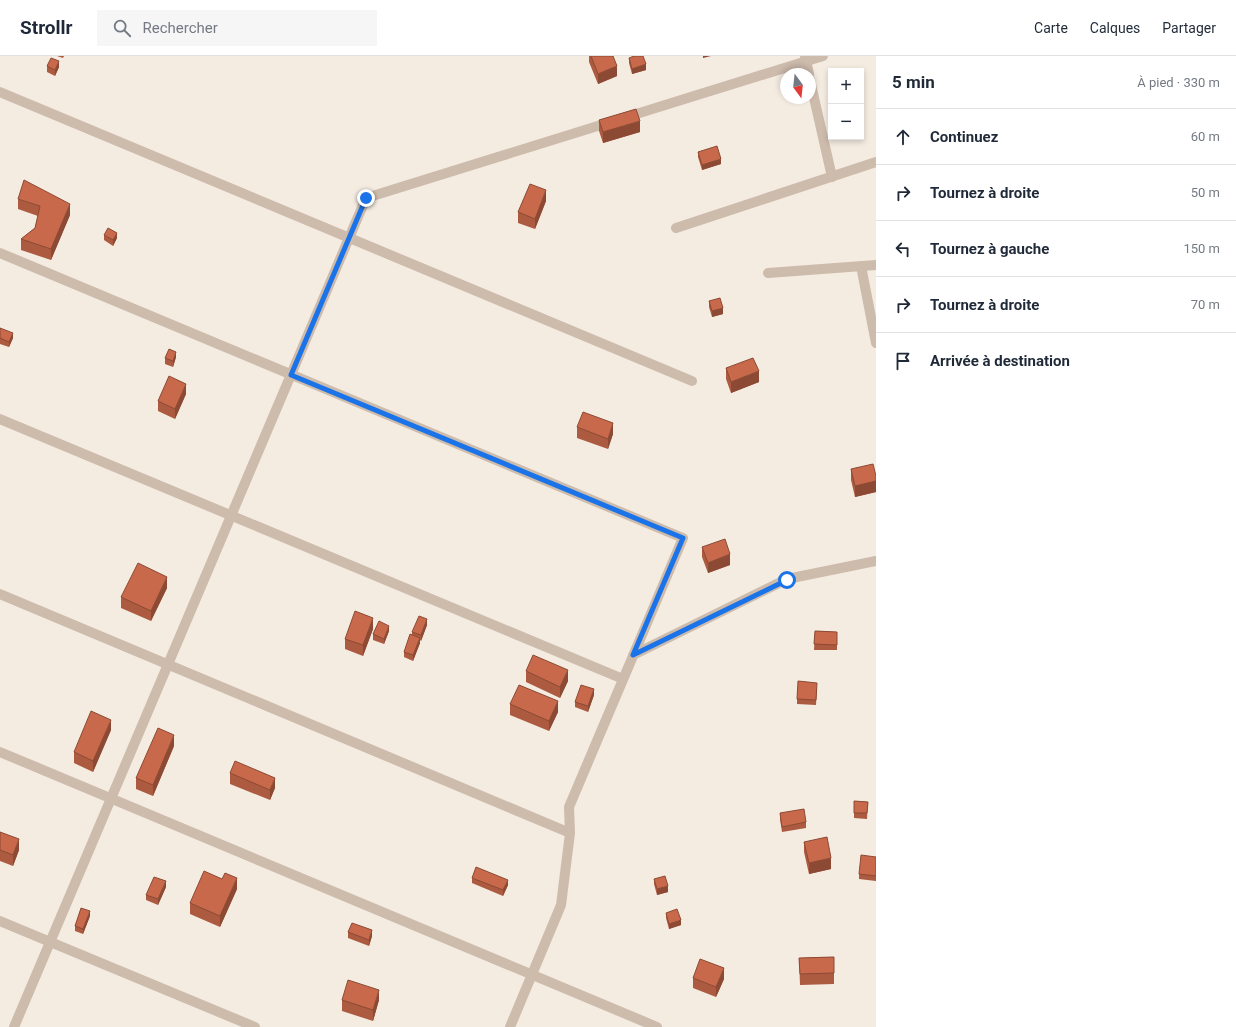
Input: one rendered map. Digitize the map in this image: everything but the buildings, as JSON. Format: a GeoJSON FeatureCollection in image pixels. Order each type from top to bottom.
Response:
{"type":"FeatureCollection","features":[{"type":"Feature","properties":{"kind":"street"},"geometry":{"type":"LineString","coordinates":[[14,1027],[366,198],[805,59],[823,56]]}},
{"type":"Feature","properties":{"kind":"street"},"geometry":{"type":"LineString","coordinates":[[0,92],[692,381]]}},
{"type":"Feature","properties":{"kind":"street"},"geometry":{"type":"LineString","coordinates":[[815,104],[832,177]]}},
{"type":"Feature","properties":{"kind":"street"},"geometry":{"type":"LineString","coordinates":[[676,228],[876,162]]}},
{"type":"Feature","properties":{"kind":"street"},"geometry":{"type":"LineString","coordinates":[[0,253],[683,538],[569,807],[570,833],[562,905],[510,1027]]}},
{"type":"Feature","properties":{"kind":"street"},"geometry":{"type":"LineString","coordinates":[[768,273],[876,264]]}},
{"type":"Feature","properties":{"kind":"street"},"geometry":{"type":"LineString","coordinates":[[861,266],[876,343]]}},
{"type":"Feature","properties":{"kind":"street"},"geometry":{"type":"LineString","coordinates":[[0,419],[623,679]]}},
{"type":"Feature","properties":{"kind":"street"},"geometry":{"type":"LineString","coordinates":[[633,655],[787,580],[876,561]]}},
{"type":"Feature","properties":{"kind":"street"},"geometry":{"type":"LineString","coordinates":[[0,594],[570,833]]}},
{"type":"Feature","properties":{"kind":"street"},"geometry":{"type":"LineString","coordinates":[[0,752],[657,1027]]}},
{"type":"Feature","properties":{"kind":"street"},"geometry":{"type":"LineString","coordinates":[[0,921],[255,1027]]}},
{"type":"Feature","properties":{"kind":"route"},"geometry":{"type":"LineString","coordinates":[[366,198],[291,375],[683,538],[633,655],[787,580]]}}]}
